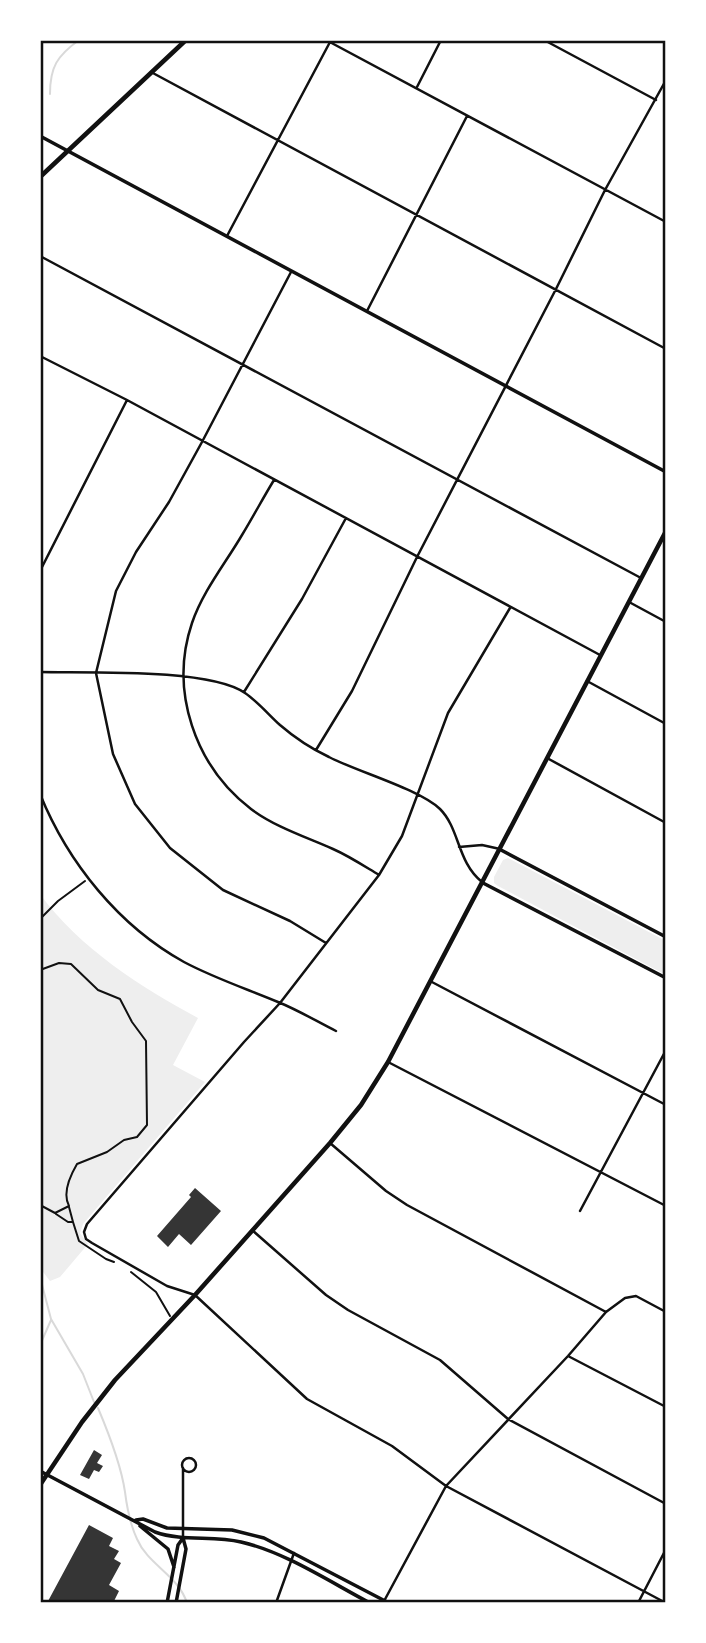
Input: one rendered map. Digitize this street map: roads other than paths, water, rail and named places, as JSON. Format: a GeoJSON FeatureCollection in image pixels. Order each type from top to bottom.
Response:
{"type":"FeatureCollection","features":[{"type":"Feature","properties":{"kind":"main road"},"geometry":{"type":"LineString","coordinates":[[40,177],[186,40]]}},
{"type":"Feature","properties":{"kind":"main road"},"geometry":{"type":"LineString","coordinates":[[40,1485],[82,1422],[116,1380],[330,1143],[361,1104],[388,1062],[501,850],[666,531]]}},
{"type":"Feature","properties":{"kind":"street"},"geometry":{"type":"LineString","coordinates":[[416,88],[441,40]]}},
{"type":"Feature","properties":{"kind":"street"},"geometry":{"type":"LineString","coordinates":[[544,40],[656,100]]}},
{"type":"Feature","properties":{"kind":"street"},"geometry":{"type":"LineString","coordinates":[[227,236],[328,41],[666,222]]}},
{"type":"Feature","properties":{"kind":"street"},"geometry":{"type":"LineString","coordinates":[[151,72],[666,349]]}},
{"type":"Feature","properties":{"kind":"street"},"geometry":{"type":"LineString","coordinates":[[316,750],[352,691],[417,557],[605,190],[664,89],[666,80]]}},
{"type":"Feature","properties":{"kind":"street"},"geometry":{"type":"LineString","coordinates":[[367,311],[467,116]]}},
{"type":"Feature","properties":{"kind":"street"},"geometry":{"type":"LineString","coordinates":[[40,136],[666,472]]}},
{"type":"Feature","properties":{"kind":"street"},"geometry":{"type":"LineString","coordinates":[[40,256],[641,578]]}},
{"type":"Feature","properties":{"kind":"street"},"geometry":{"type":"LineString","coordinates":[[291,271],[202,442],[169,502],[136,552],[116,591],[96,673],[113,754],[135,804],[170,848],[223,890],[290,921],[326,943]]}},
{"type":"Feature","properties":{"kind":"street"},"geometry":{"type":"LineString","coordinates":[[40,356],[127,400],[600,656]]}},
{"type":"Feature","properties":{"kind":"street"},"geometry":{"type":"LineString","coordinates":[[40,571],[127,400]]}},
{"type":"Feature","properties":{"kind":"street"},"geometry":{"type":"LineString","coordinates":[[274,480],[208,588],[193,621],[186,644],[183,677],[190,725],[208,762],[229,789],[268,820],[337,851],[379,875]]}},
{"type":"Feature","properties":{"kind":"street"},"geometry":{"type":"LineString","coordinates":[[244,692],[302,599],[346,518]]}},
{"type":"Feature","properties":{"kind":"street"},"geometry":{"type":"LineString","coordinates":[[629,602],[666,622]]}},
{"type":"Feature","properties":{"kind":"street"},"geometry":{"type":"LineString","coordinates":[[510,608],[448,713],[402,836],[379,875],[281,1003],[87,1224],[84,1232],[86,1239],[92,1243],[167,1286],[195,1295],[307,1399],[392,1446],[446,1486],[666,1603]]}},
{"type":"Feature","properties":{"kind":"street"},"geometry":{"type":"LineString","coordinates":[[40,672],[208,679],[244,692],[284,728],[316,750],[418,795],[439,809],[472,873],[483,883],[666,978]]}},
{"type":"Feature","properties":{"kind":"street"},"geometry":{"type":"LineString","coordinates":[[587,681],[666,724]]}},
{"type":"Feature","properties":{"kind":"street"},"geometry":{"type":"LineString","coordinates":[[547,758],[666,823]]}},
{"type":"Feature","properties":{"kind":"street"},"geometry":{"type":"LineString","coordinates":[[40,794],[68,851],[88,878],[118,913],[148,938],[184,961],[281,1003],[335,1031]]}},
{"type":"Feature","properties":{"kind":"street"},"geometry":{"type":"LineString","coordinates":[[459,847],[482,845],[501,850],[666,937]]}},
{"type":"Feature","properties":{"kind":"street"},"geometry":{"type":"LineString","coordinates":[[430,981],[666,1105]]}},
{"type":"Feature","properties":{"kind":"street"},"geometry":{"type":"LineString","coordinates":[[580,1211],[666,1050]]}},
{"type":"Feature","properties":{"kind":"street"},"geometry":{"type":"LineString","coordinates":[[388,1062],[666,1206]]}},
{"type":"Feature","properties":{"kind":"street"},"geometry":{"type":"LineString","coordinates":[[330,1143],[407,1206],[606,1312]]}},
{"type":"Feature","properties":{"kind":"street"},"geometry":{"type":"LineString","coordinates":[[252,1230],[326,1295],[348,1310],[440,1360],[508,1419],[666,1504]]}},
{"type":"Feature","properties":{"kind":"street"},"geometry":{"type":"LineString","coordinates":[[134,1520],[142,1519],[157,1526],[183,1529],[241,1532],[264,1538],[386,1602],[446,1486],[606,1312],[625,1298],[636,1296],[666,1312]]}},
{"type":"Feature","properties":{"kind":"street"},"geometry":{"type":"LineString","coordinates":[[568,1356],[666,1407]]}},
{"type":"Feature","properties":{"kind":"street"},"geometry":{"type":"LineString","coordinates":[[176,1603],[186,1549],[183,1538],[183,1468]]}},
{"type":"Feature","properties":{"kind":"street"},"geometry":{"type":"LineString","coordinates":[[40,1471],[155,1532],[183,1538],[242,1542],[290,1561],[370,1603]]}},
{"type":"Feature","properties":{"kind":"street"},"geometry":{"type":"LineString","coordinates":[[134,1520],[168,1549],[174,1569]]}},
{"type":"Feature","properties":{"kind":"street"},"geometry":{"type":"LineString","coordinates":[[167,1603],[178,1545],[183,1538]]}},
{"type":"Feature","properties":{"kind":"street"},"geometry":{"type":"LineString","coordinates":[[638,1603],[666,1549]]}},
{"type":"Feature","properties":{"kind":"street"},"geometry":{"type":"LineString","coordinates":[[276,1603],[294,1553]]}},
{"type":"Feature","properties":{"kind":"waterway"},"geometry":{"type":"LineString","coordinates":[[50,94],[51,76],[56,63],[65,51],[79,40]]}},
{"type":"Feature","properties":{"kind":"waterway"},"geometry":{"type":"LineString","coordinates":[[40,1277],[51,1319],[83,1374],[94,1402]]}},
{"type":"Feature","properties":{"kind":"waterway"},"geometry":{"type":"LineString","coordinates":[[40,1345],[51,1320]]}},
{"type":"Feature","properties":{"kind":"waterway"},"geometry":{"type":"LineString","coordinates":[[98,1408],[118,1460],[129,1516],[137,1539],[148,1556],[177,1585],[187,1603]]}}]}
